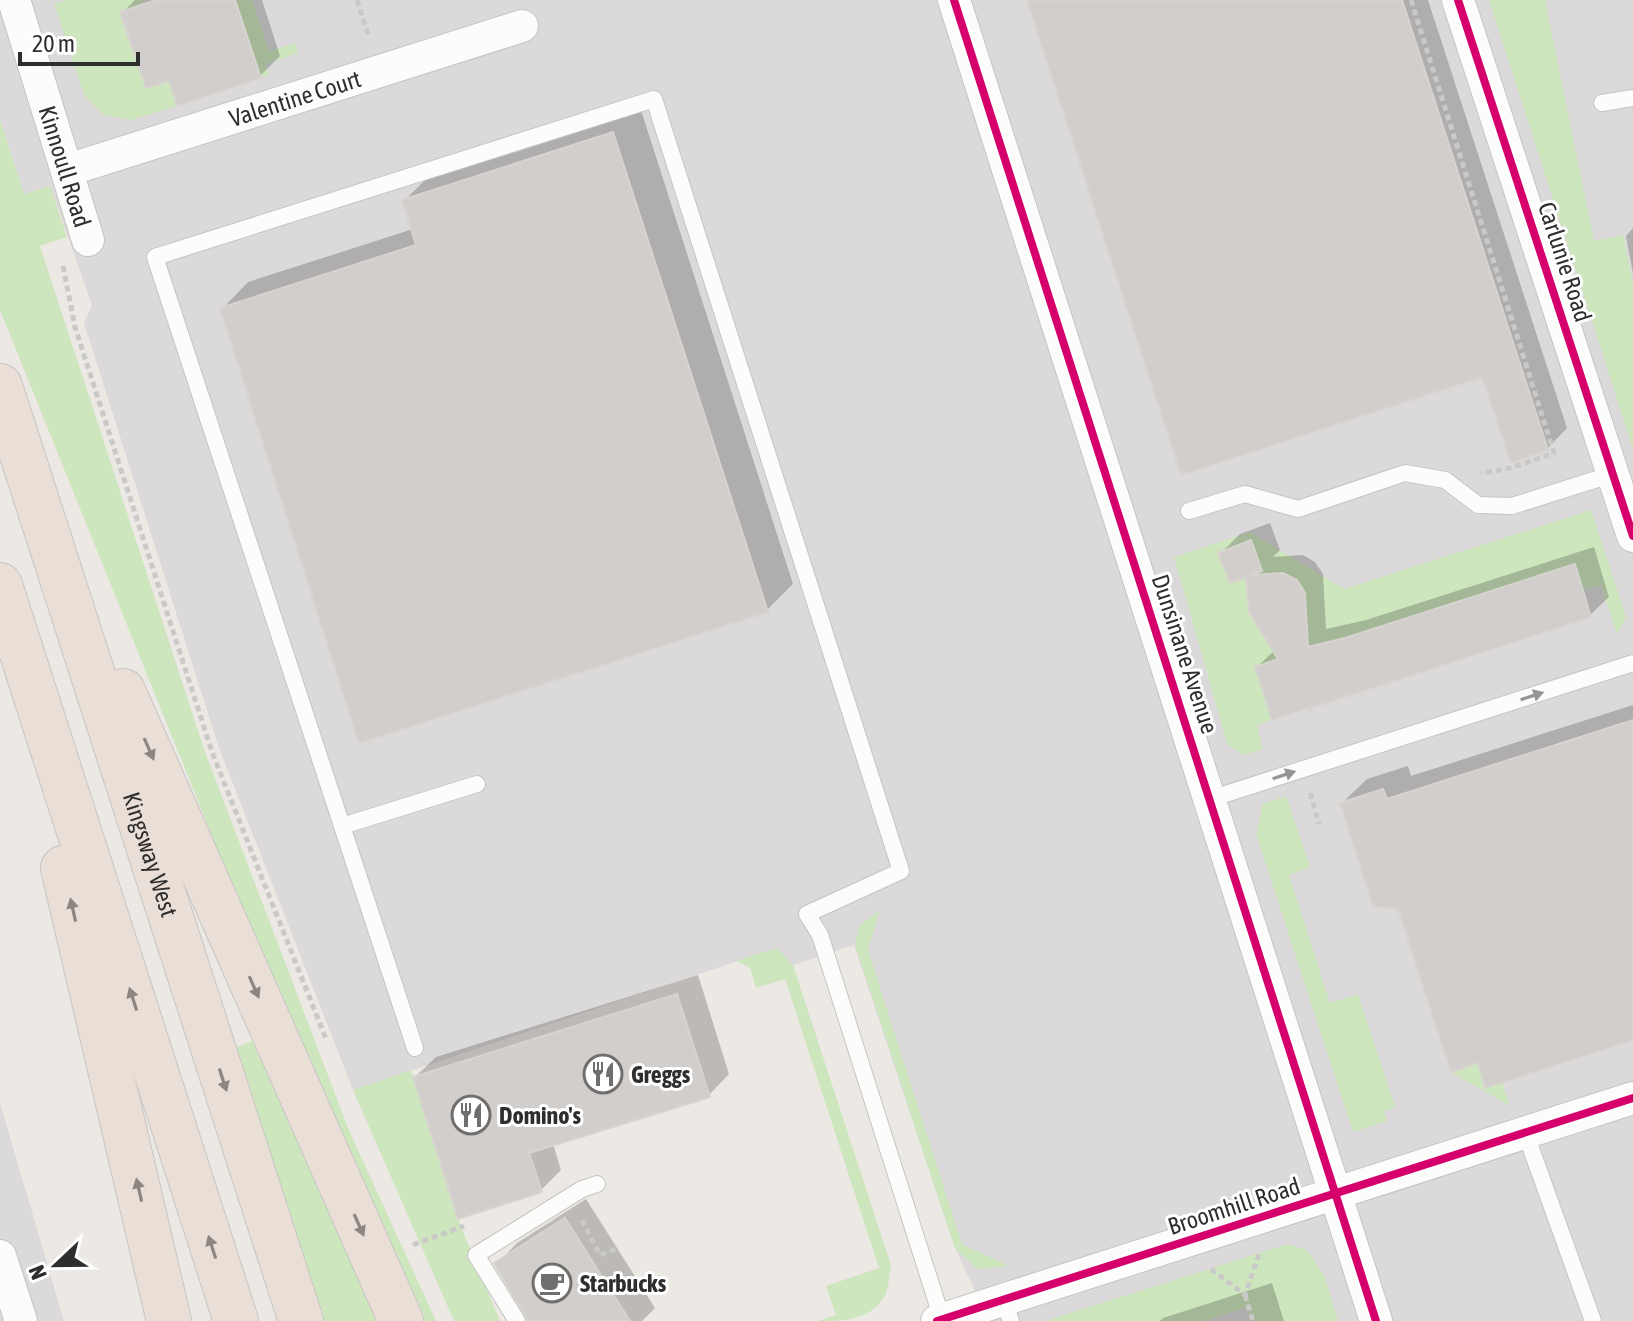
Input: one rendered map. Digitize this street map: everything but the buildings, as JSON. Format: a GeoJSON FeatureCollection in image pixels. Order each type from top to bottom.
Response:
{"type":"FeatureCollection","features":[{"type":"Feature","properties":{"kind":"highway","name":"Kingsway West"},"geometry":{"type":"LineString","coordinates":[[0,386],[301,1321]]}},
{"type":"Feature","properties":{"kind":"highway"},"geometry":{"type":"LineString","coordinates":[[27,473],[401,1321]]}},
{"type":"Feature","properties":{"kind":"highway"},"geometry":{"type":"LineString","coordinates":[[0,585],[236,1321]]}},
{"type":"Feature","properties":{"kind":"highway"},"geometry":{"type":"LineString","coordinates":[[0,596],[169,1321]]}},
{"type":"Feature","properties":{"kind":"street","name":"Kinnoull Road"},"geometry":{"type":"LineString","coordinates":[[14,0],[88,240]]}},
{"type":"Feature","properties":{"kind":"street","name":"Dunsinane Avenue"},"geometry":{"type":"LineString","coordinates":[[954,0],[1376,1321]]}},
{"type":"Feature","properties":{"kind":"street","name":"Carlunie Road"},"geometry":{"type":"LineString","coordinates":[[1458,0],[1633,536]]}},
{"type":"Feature","properties":{"kind":"street","name":"Valentine Court"},"geometry":{"type":"LineString","coordinates":[[68,170],[522,26]]}},
{"type":"Feature","properties":{"kind":"street","name":"Broomhill Road"},"geometry":{"type":"LineString","coordinates":[[940,1320],[1008,1311],[1335,1195],[1633,1098]]}},
{"type":"Feature","properties":{"kind":"street"},"geometry":{"type":"LineString","coordinates":[[0,1256],[21,1321]]}},
{"type":"Feature","properties":{"kind":"lane"},"geometry":{"type":"LineString","coordinates":[[1602,103],[1633,98]]}},
{"type":"Feature","properties":{"kind":"lane"},"geometry":{"type":"LineString","coordinates":[[415,1048],[155,257],[654,99],[901,871],[807,914],[820,935],[940,1320]]}},
{"type":"Feature","properties":{"kind":"lane"},"geometry":{"type":"LineString","coordinates":[[1189,511],[1245,494],[1298,509],[1405,473],[1445,480],[1478,505],[1512,506],[1613,474]]}},
{"type":"Feature","properties":{"kind":"lane"},"geometry":{"type":"LineString","coordinates":[[1210,799],[1633,663]]}},
{"type":"Feature","properties":{"kind":"lane"},"geometry":{"type":"LineString","coordinates":[[342,826],[477,784]]}},
{"type":"Feature","properties":{"kind":"lane"},"geometry":{"type":"LineString","coordinates":[[1525,1132],[1593,1321]]}},
{"type":"Feature","properties":{"kind":"lane"},"geometry":{"type":"LineString","coordinates":[[517,1321],[476,1255],[582,1189],[597,1184]]}},
{"type":"Feature","properties":{"kind":"path"},"geometry":{"type":"LineString","coordinates":[[1411,0],[1554,453],[1511,468],[1445,480]]}},
{"type":"Feature","properties":{"kind":"path"},"geometry":{"type":"LineString","coordinates":[[88,240],[60,249],[75,327],[212,752],[328,1043]]}},
{"type":"Feature","properties":{"kind":"path"},"geometry":{"type":"LineString","coordinates":[[409,1246],[414,1259]]}},
{"type":"Feature","properties":{"kind":"path"},"geometry":{"type":"LineString","coordinates":[[1245,1295],[1253,1321]]}},
{"type":"Feature","properties":{"kind":"shaded area"},"geometry":{"type":"Polygon","coordinates":[[[0,0],[1633,0],[1633,1321],[989,1321],[955,1248],[854,945],[793,965],[777,948],[353,1090],[219,748],[84,323],[92,305],[50,186],[24,194],[0,119],[0,0]]]}},
{"type":"Feature","properties":{"kind":"shaded area"},"geometry":{"type":"Polygon","coordinates":[[[0,1103],[64,1321],[0,1321],[0,1103]]]}},
{"type":"Feature","properties":{"kind":"green space"},"geometry":{"type":"Polygon","coordinates":[[[67,0],[143,0],[144,4],[120,12],[146,88],[169,81],[177,106],[131,120],[104,115],[84,95],[54,4],[67,0]]]}},
{"type":"Feature","properties":{"kind":"green space"},"geometry":{"type":"Polygon","coordinates":[[[235,0],[252,0],[269,51],[296,43],[298,53],[266,64],[269,76],[261,78],[235,0]]]}},
{"type":"Feature","properties":{"kind":"green space"},"geometry":{"type":"Polygon","coordinates":[[[1489,0],[1545,0],[1594,241],[1623,235],[1633,284],[1633,449],[1489,0]]]}},
{"type":"Feature","properties":{"kind":"green space"},"geometry":{"type":"Polygon","coordinates":[[[0,119],[24,194],[50,186],[67,237],[40,246],[205,752],[348,1128],[436,1321],[418,1321],[331,1131],[0,310],[0,119]]]}},
{"type":"Feature","properties":{"kind":"green space"},"geometry":{"type":"Polygon","coordinates":[[[1591,510],[1626,617],[1617,634],[1601,585],[1583,590],[1574,564],[1255,667],[1272,720],[1257,725],[1263,749],[1244,755],[1227,744],[1174,557],[1250,532],[1344,589],[1591,510]]]}},
{"type":"Feature","properties":{"kind":"green space"},"geometry":{"type":"Polygon","coordinates":[[[1286,796],[1310,867],[1289,875],[1330,1003],[1358,994],[1395,1107],[1384,1111],[1387,1121],[1353,1132],[1256,834],[1263,804],[1286,796]]]}},
{"type":"Feature","properties":{"kind":"green space"},"geometry":{"type":"Polygon","coordinates":[[[880,910],[868,950],[962,1244],[1009,1266],[977,1269],[955,1248],[855,945],[860,925],[880,910]]]}},
{"type":"Feature","properties":{"kind":"green space"},"geometry":{"type":"Polygon","coordinates":[[[777,948],[793,965],[891,1265],[884,1297],[871,1311],[855,1318],[818,1321],[836,1315],[826,1286],[879,1268],[785,979],[756,988],[750,968],[736,961],[777,948]]]}},
{"type":"Feature","properties":{"kind":"green space"},"geometry":{"type":"Polygon","coordinates":[[[252,1041],[378,1321],[321,1321],[235,1048],[252,1041]]]}},
{"type":"Feature","properties":{"kind":"green space"},"geometry":{"type":"Polygon","coordinates":[[[1478,1063],[1485,1087],[1502,1082],[1510,1106],[1451,1072],[1478,1063]]]}},
{"type":"Feature","properties":{"kind":"green space"},"geometry":{"type":"Polygon","coordinates":[[[411,1070],[461,1227],[500,1321],[454,1321],[353,1090],[411,1070]]]}},
{"type":"Feature","properties":{"kind":"green space"},"geometry":{"type":"Polygon","coordinates":[[[1288,1244],[1307,1250],[1325,1277],[1338,1321],[1252,1321],[1245,1308],[1205,1321],[1045,1321],[1288,1244]]]}},
{"type":"Feature","properties":{"kind":"cycle path"},"geometry":{"type":"LineString","coordinates":[[954,0],[1376,1321]]}},
{"type":"Feature","properties":{"kind":"cycle path"},"geometry":{"type":"LineString","coordinates":[[1458,0],[1633,536]]}},
{"type":"Feature","properties":{"kind":"cycle path"},"geometry":{"type":"LineString","coordinates":[[937,1321],[1633,1098]]}},
{"type":"Feature","properties":{"kind":"place","name":"Greggs"},"geometry":{"type":"Point","coordinates":[603,1074]}},
{"type":"Feature","properties":{"kind":"place","name":"Domino's"},"geometry":{"type":"Point","coordinates":[471,1115]}},
{"type":"Feature","properties":{"kind":"place","name":"Starbucks"},"geometry":{"type":"Point","coordinates":[552,1283]}}]}
